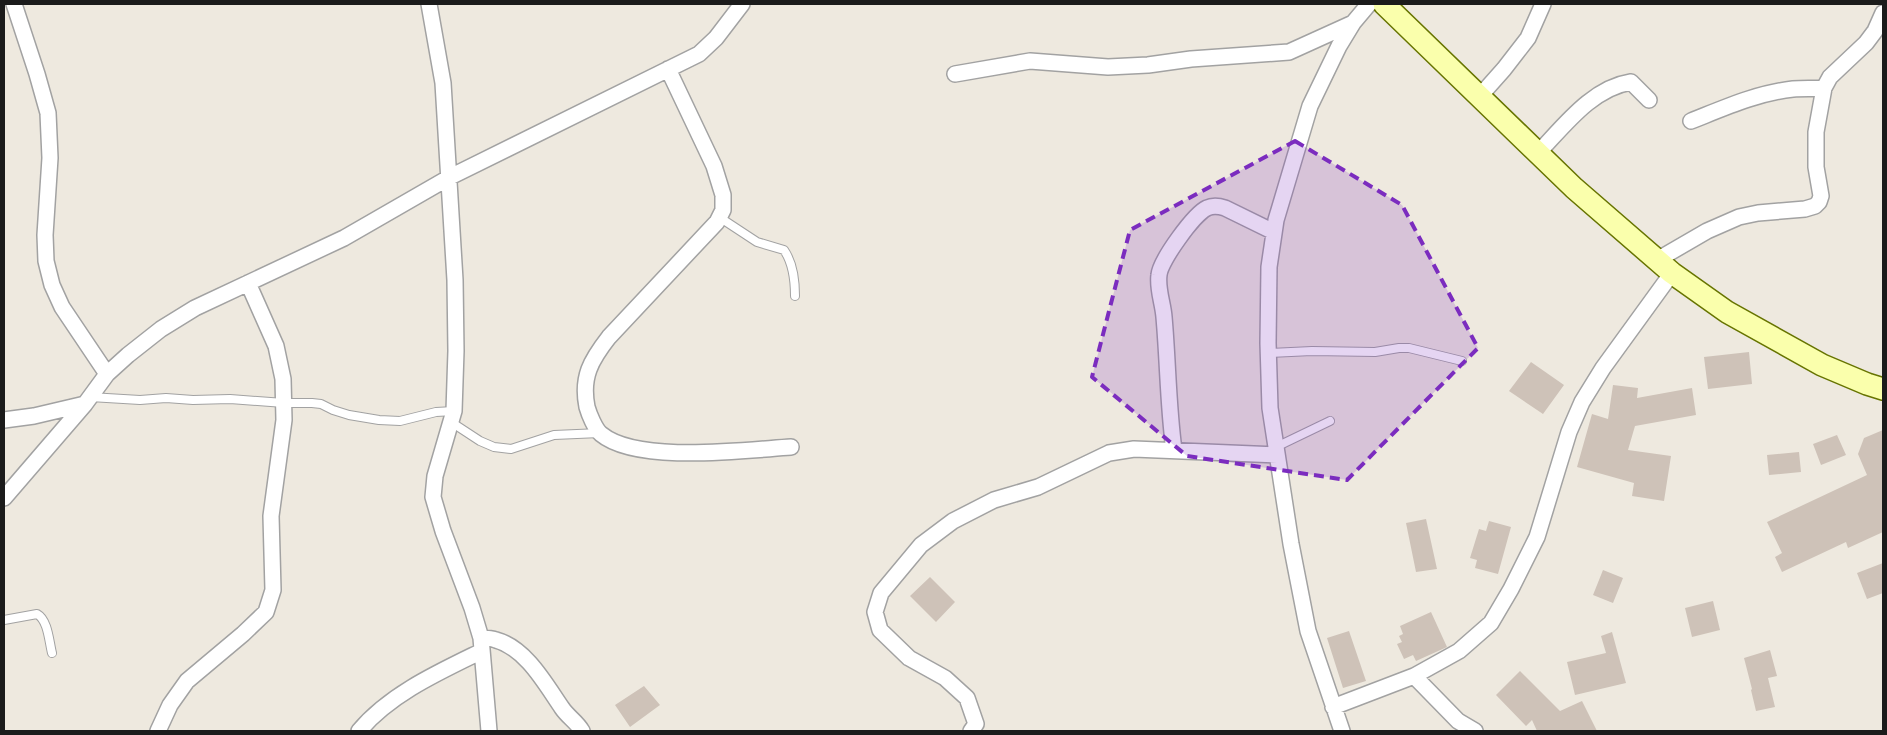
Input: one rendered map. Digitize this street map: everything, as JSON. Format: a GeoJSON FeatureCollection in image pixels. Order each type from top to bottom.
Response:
{"type":"FeatureCollection","features":[{"type":"Feature","properties":{"kind":"main road"},"geometry":{"type":"LineString","coordinates":[[1384,4],[1574,188],[1665,267],[1727,312],[1822,365],[1883,389]]}},
{"type":"Feature","properties":{"kind":"street"},"geometry":{"type":"LineString","coordinates":[[14,4],[48,112],[50,158],[45,235],[46,261],[52,285],[62,307],[107,374]]}},
{"type":"Feature","properties":{"kind":"street"},"geometry":{"type":"LineString","coordinates":[[429,4],[444,83],[455,280],[453,416],[435,476],[433,497],[443,531],[472,608],[482,644],[489,731]]}},
{"type":"Feature","properties":{"kind":"street"},"geometry":{"type":"LineString","coordinates":[[4,498],[87,401],[107,374],[128,354],[161,328],[195,308],[344,238],[450,177],[698,54],[716,38],[742,4]]}},
{"type":"Feature","properties":{"kind":"street"},"geometry":{"type":"LineString","coordinates":[[1342,731],[1308,631],[1290,544],[1270,408],[1268,353],[1269,267],[1276,220],[1310,106],[1339,46],[1353,23],[1369,4]]}},
{"type":"Feature","properties":{"kind":"street"},"geometry":{"type":"LineString","coordinates":[[1480,96],[1528,38],[1543,4]]}},
{"type":"Feature","properties":{"kind":"street"},"geometry":{"type":"LineString","coordinates":[[1333,707],[1414,676],[1459,651],[1491,623],[1511,589],[1537,536],[1569,432],[1582,402],[1665,267],[1707,231],[1740,217],[1805,209],[1815,206],[1819,202],[1821,196],[1816,167],[1816,132],[1824,88],[1830,77],[1875,32],[1883,13]]}},
{"type":"Feature","properties":{"kind":"street"},"geometry":{"type":"LineString","coordinates":[[955,74],[1030,61],[1116,67],[1148,65],[1191,58],[1281,53],[1303,47],[1353,23]]}},
{"type":"Feature","properties":{"kind":"street"},"geometry":{"type":"LineString","coordinates":[[668,68],[714,166],[723,195],[723,210],[710,229],[609,337],[596,355],[587,373],[584,392],[588,411],[600,433],[614,441],[641,450],[717,452],[791,447]]}},
{"type":"Feature","properties":{"kind":"street"},"geometry":{"type":"LineString","coordinates":[[1538,153],[1585,105],[1618,84],[1631,82],[1649,100]]}},
{"type":"Feature","properties":{"kind":"street"},"geometry":{"type":"LineString","coordinates":[[1691,121],[1739,102],[1768,94],[1793,89],[1824,88]]}},
{"type":"Feature","properties":{"kind":"street"},"geometry":{"type":"LineString","coordinates":[[1174,450],[1168,407],[1164,311],[1159,288],[1159,274],[1181,234],[1207,208],[1217,205],[1274,232]]}},
{"type":"Feature","properties":{"kind":"street"},"geometry":{"type":"LineString","coordinates":[[158,731],[170,705],[187,681],[266,612],[273,590],[272,516],[284,420],[283,379],[276,346],[248,283]]}},
{"type":"Feature","properties":{"kind":"street"},"geometry":{"type":"LineString","coordinates":[[4,420],[34,416],[87,401]]}},
{"type":"Feature","properties":{"kind":"street"},"geometry":{"type":"LineString","coordinates":[[971,731],[976,724],[967,698],[945,678],[909,658],[880,630],[875,612],[881,593],[921,546],[954,521],[994,500],[1038,487],[1109,453],[1134,449],[1277,451]]}},
{"type":"Feature","properties":{"kind":"street"},"geometry":{"type":"LineString","coordinates":[[359,731],[376,712],[390,701],[482,644],[497,640],[518,652],[536,671],[563,710],[582,731]]}},
{"type":"Feature","properties":{"kind":"street"},"geometry":{"type":"LineString","coordinates":[[1414,676],[1458,721],[1475,731]]}},
{"type":"Feature","properties":{"kind":"lane"},"geometry":{"type":"LineString","coordinates":[[719,217],[757,242],[784,250],[793,275],[795,296]]}},
{"type":"Feature","properties":{"kind":"lane"},"geometry":{"type":"LineString","coordinates":[[1268,353],[1312,351],[1375,352],[1409,348],[1462,361]]}},
{"type":"Feature","properties":{"kind":"lane"},"geometry":{"type":"LineString","coordinates":[[87,401],[166,398],[312,403],[322,404],[333,410],[379,420],[400,421],[436,412],[453,416],[480,441],[494,447],[510,449],[554,434],[600,433]]}},
{"type":"Feature","properties":{"kind":"lane"},"geometry":{"type":"LineString","coordinates":[[1277,451],[1330,421]]}},
{"type":"Feature","properties":{"kind":"lane"},"geometry":{"type":"LineString","coordinates":[[4,620],[40,615],[44,621],[52,652]]}},
{"type":"Feature","properties":{"kind":"highlighted area"},"geometry":{"type":"Polygon","coordinates":[[[1295,141],[1402,205],[1478,348],[1347,480],[1187,456],[1092,377],[1130,230],[1295,141]]]}},
{"type":"Feature","properties":{"kind":"building"},"geometry":{"type":"Polygon","coordinates":[[[1749,352],[1752,384],[1708,389],[1704,357],[1749,352]]]}},
{"type":"Feature","properties":{"kind":"building"},"geometry":{"type":"Polygon","coordinates":[[[1531,362],[1564,385],[1543,414],[1509,391],[1531,362]]]}},
{"type":"Feature","properties":{"kind":"building"},"geometry":{"type":"Polygon","coordinates":[[[1613,385],[1638,388],[1637,398],[1692,388],[1696,415],[1635,426],[1628,450],[1671,456],[1664,501],[1632,496],[1634,483],[1577,467],[1592,414],[1608,419],[1613,385]]]}},
{"type":"Feature","properties":{"kind":"building"},"geometry":{"type":"Polygon","coordinates":[[[1883,430],[1883,532],[1848,548],[1846,542],[1782,572],[1775,557],[1782,553],[1767,522],[1867,475],[1858,454],[1864,438],[1883,430]]]}},
{"type":"Feature","properties":{"kind":"building"},"geometry":{"type":"Polygon","coordinates":[[[1837,435],[1846,455],[1821,465],[1813,444],[1837,435]]]}},
{"type":"Feature","properties":{"kind":"building"},"geometry":{"type":"Polygon","coordinates":[[[1799,452],[1801,472],[1769,475],[1767,455],[1799,452]]]}},
{"type":"Feature","properties":{"kind":"building"},"geometry":{"type":"Polygon","coordinates":[[[1426,519],[1437,569],[1416,572],[1406,523],[1426,519]]]}},
{"type":"Feature","properties":{"kind":"building"},"geometry":{"type":"Polygon","coordinates":[[[1489,521],[1511,527],[1498,574],[1475,568],[1477,560],[1470,558],[1479,529],[1486,531],[1489,521]]]}},
{"type":"Feature","properties":{"kind":"building"},"geometry":{"type":"Polygon","coordinates":[[[1883,563],[1883,593],[1867,599],[1857,573],[1883,563]]]}},
{"type":"Feature","properties":{"kind":"building"},"geometry":{"type":"Polygon","coordinates":[[[1603,570],[1623,578],[1613,603],[1593,595],[1603,570]]]}},
{"type":"Feature","properties":{"kind":"building"},"geometry":{"type":"Polygon","coordinates":[[[930,577],[955,602],[936,622],[910,596],[930,577]]]}},
{"type":"Feature","properties":{"kind":"building"},"geometry":{"type":"Polygon","coordinates":[[[1713,601],[1720,630],[1692,637],[1685,608],[1713,601]]]}},
{"type":"Feature","properties":{"kind":"building"},"geometry":{"type":"Polygon","coordinates":[[[1431,612],[1447,647],[1416,661],[1413,655],[1404,659],[1397,644],[1402,642],[1399,636],[1403,634],[1400,626],[1431,612]]]}},
{"type":"Feature","properties":{"kind":"building"},"geometry":{"type":"Polygon","coordinates":[[[1349,631],[1366,681],[1343,688],[1327,638],[1349,631]]]}},
{"type":"Feature","properties":{"kind":"building"},"geometry":{"type":"Polygon","coordinates":[[[1612,632],[1626,683],[1575,695],[1567,662],[1606,653],[1601,636],[1612,632]]]}},
{"type":"Feature","properties":{"kind":"building"},"geometry":{"type":"Polygon","coordinates":[[[1770,650],[1777,676],[1768,678],[1775,707],[1756,711],[1744,658],[1770,650]]]}},
{"type":"Feature","properties":{"kind":"building"},"geometry":{"type":"Polygon","coordinates":[[[1520,671],[1560,711],[1582,701],[1597,731],[1537,731],[1532,720],[1526,726],[1496,695],[1520,671]]]}},
{"type":"Feature","properties":{"kind":"building"},"geometry":{"type":"Polygon","coordinates":[[[644,686],[660,705],[630,727],[615,705],[644,686]]]}}]}
